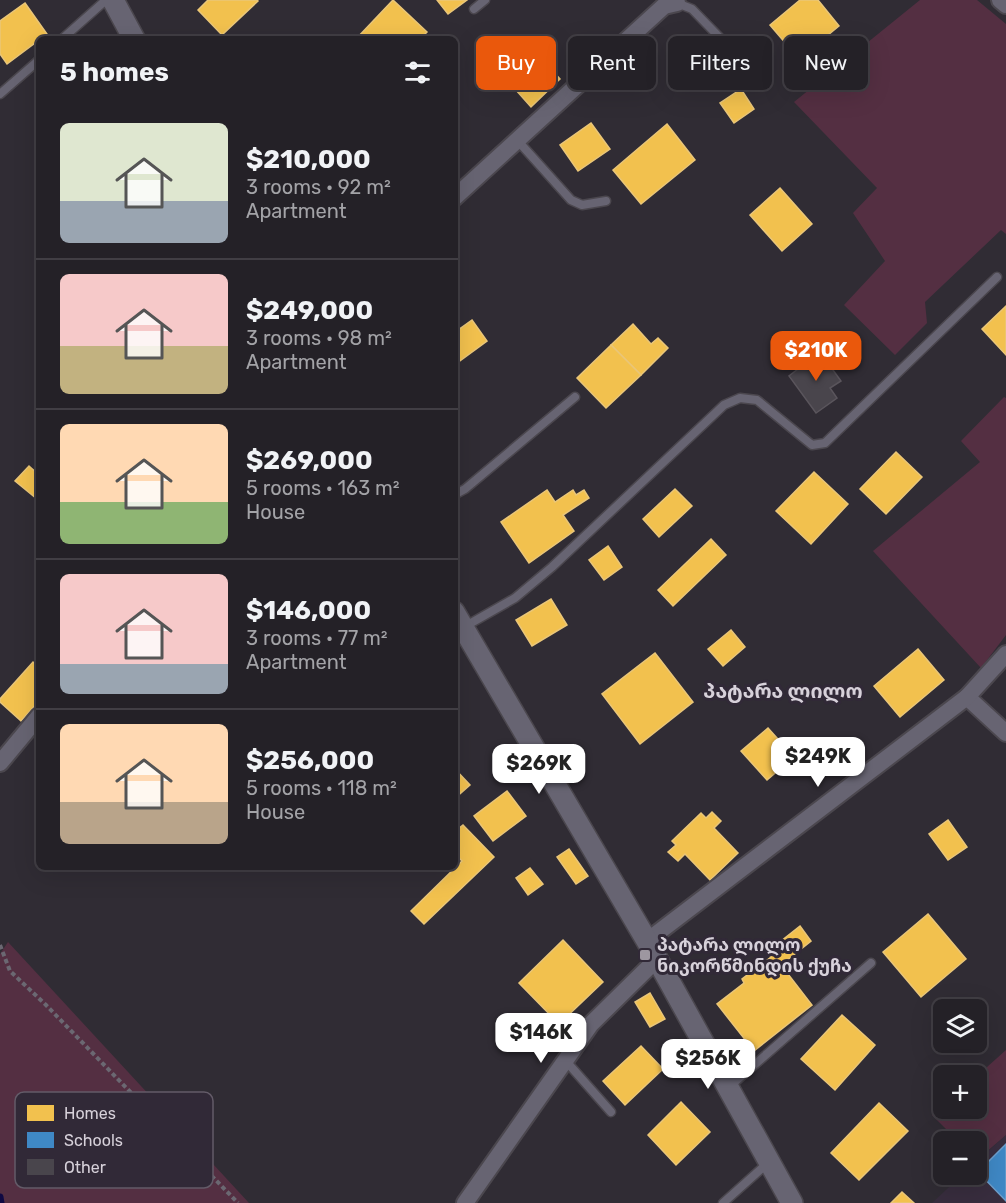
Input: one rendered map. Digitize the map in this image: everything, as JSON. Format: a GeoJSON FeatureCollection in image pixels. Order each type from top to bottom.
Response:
{"type":"FeatureCollection","features":[{"type":"Feature","properties":{"kind":"street"},"geometry":{"type":"LineString","coordinates":[[113,0],[132,36]]}},
{"type":"Feature","properties":{"kind":"street"},"geometry":{"type":"LineString","coordinates":[[1000,0],[1006,5]]}},
{"type":"Feature","properties":{"kind":"street"},"geometry":{"type":"LineString","coordinates":[[458,194],[664,6],[677,3]]}},
{"type":"Feature","properties":{"kind":"street"},"geometry":{"type":"LineString","coordinates":[[459,620],[652,950],[792,1203]]}},
{"type":"Feature","properties":{"kind":"street"},"geometry":{"type":"LineString","coordinates":[[465,1203],[591,1024],[652,950],[967,697],[1006,654]]}},
{"type":"Feature","properties":{"kind":"street"},"geometry":{"type":"LineString","coordinates":[[967,697],[1006,733]]}},
{"type":"Feature","properties":{"kind":"street"},"geometry":{"type":"LineString","coordinates":[[0,763],[36,720]]}},
{"type":"Feature","properties":{"kind":"lane"},"geometry":{"type":"LineString","coordinates":[[65,36],[106,0]]}},
{"type":"Feature","properties":{"kind":"lane"},"geometry":{"type":"LineString","coordinates":[[474,9],[485,0]]}},
{"type":"Feature","properties":{"kind":"lane"},"geometry":{"type":"LineString","coordinates":[[677,3],[692,9],[718,36]]}},
{"type":"Feature","properties":{"kind":"lane"},"geometry":{"type":"LineString","coordinates":[[0,94],[36,63]]}},
{"type":"Feature","properties":{"kind":"lane"},"geometry":{"type":"LineString","coordinates":[[518,141],[571,200],[582,205],[606,201]]}},
{"type":"Feature","properties":{"kind":"lane"},"geometry":{"type":"LineString","coordinates":[[459,620],[515,598],[552,567],[724,405],[740,398],[757,400],[812,446],[825,443],[997,277]]}},
{"type":"Feature","properties":{"kind":"lane"},"geometry":{"type":"LineString","coordinates":[[458,493],[575,397]]}},
{"type":"Feature","properties":{"kind":"lane"},"geometry":{"type":"LineString","coordinates":[[729,1087],[871,963]]}},
{"type":"Feature","properties":{"kind":"lane"},"geometry":{"type":"LineString","coordinates":[[565,1060],[611,1112]]}},
{"type":"Feature","properties":{"kind":"lane"},"geometry":{"type":"LineString","coordinates":[[723,1203],[769,1162]]}},
{"type":"Feature","properties":{"kind":"path"},"geometry":{"type":"LineString","coordinates":[[0,945],[9,971],[46,1005],[130,1092]]}},
{"type":"Feature","properties":{"kind":"path"},"geometry":{"type":"LineString","coordinates":[[213,1177],[238,1203]]}},
{"type":"Feature","properties":{"kind":"shaded area"},"geometry":{"type":"Polygon","coordinates":[[[920,0],[977,0],[1006,24],[1006,234],[1001,230],[925,302],[927,323],[895,355],[844,305],[885,261],[853,213],[877,188],[794,102],[809,90],[868,90],[868,42],[920,0]]]}},
{"type":"Feature","properties":{"kind":"shaded area"},"geometry":{"type":"Polygon","coordinates":[[[1004,397],[1006,398],[1006,635],[981,668],[873,551],[980,462],[961,441],[1004,397]]]}},
{"type":"Feature","properties":{"kind":"shaded area"},"geometry":{"type":"Polygon","coordinates":[[[8,942],[147,1092],[15,1092],[15,1188],[213,1188],[213,1164],[249,1203],[0,1203],[0,954],[8,942]]]}},
{"type":"Feature","properties":{"kind":"shaded area"},"geometry":{"type":"Polygon","coordinates":[[[1006,1050],[1006,1135],[987,1151],[987,1131],[948,1131],[936,1119],[987,1119],[987,1067],[1006,1050]]]}},
{"type":"Feature","properties":{"kind":"shaded area"},"geometry":{"type":"Polygon","coordinates":[[[1006,1135],[1006,1203],[932,1203],[951,1185],[987,1185],[987,1152],[1006,1135]]]}},
{"type":"Feature","properties":{"kind":"building: Homes"},"geometry":{"type":"Polygon","coordinates":[[[208,0],[258,1],[222,35],[198,10],[208,0]]]}},
{"type":"Feature","properties":{"kind":"building: Homes"},"geometry":{"type":"Polygon","coordinates":[[[393,0],[427,32],[423,36],[359,36],[393,0]]]}},
{"type":"Feature","properties":{"kind":"building: Homes"},"geometry":{"type":"Polygon","coordinates":[[[437,0],[467,0],[448,14],[437,0]]]}},
{"type":"Feature","properties":{"kind":"building: Homes"},"geometry":{"type":"Polygon","coordinates":[[[800,0],[818,0],[839,26],[827,36],[784,36],[784,41],[770,25],[800,0]]]}},
{"type":"Feature","properties":{"kind":"building: Homes"},"geometry":{"type":"Polygon","coordinates":[[[25,3],[47,34],[36,36],[36,42],[7,64],[0,54],[0,21],[25,3]]]}},
{"type":"Feature","properties":{"kind":"building: Homes"},"geometry":{"type":"Polygon","coordinates":[[[516,90],[549,90],[531,107],[516,90]]]}},
{"type":"Feature","properties":{"kind":"building: Homes"},"geometry":{"type":"Polygon","coordinates":[[[742,90],[754,109],[734,123],[720,103],[742,90]]]}},
{"type":"Feature","properties":{"kind":"building: Homes"},"geometry":{"type":"Polygon","coordinates":[[[591,123],[610,149],[578,171],[560,145],[591,123]]]}},
{"type":"Feature","properties":{"kind":"building: Homes"},"geometry":{"type":"Polygon","coordinates":[[[667,124],[695,160],[641,204],[613,170],[667,124]]]}},
{"type":"Feature","properties":{"kind":"building: Homes"},"geometry":{"type":"Polygon","coordinates":[[[780,188],[812,224],[782,251],[750,215],[780,188]]]}},
{"type":"Feature","properties":{"kind":"building: Homes"},"geometry":{"type":"Polygon","coordinates":[[[1006,306],[1006,355],[982,329],[1006,306]]]}},
{"type":"Feature","properties":{"kind":"building: Homes"},"geometry":{"type":"Polygon","coordinates":[[[472,320],[487,341],[458,362],[458,330],[472,320]]]}},
{"type":"Feature","properties":{"kind":"building: Homes"},"geometry":{"type":"Polygon","coordinates":[[[633,324],[651,344],[658,338],[668,348],[641,375],[611,345],[633,324]]]}},
{"type":"Feature","properties":{"kind":"building: Homes"},"geometry":{"type":"Polygon","coordinates":[[[611,345],[641,375],[606,408],[577,378],[611,345]]]}},
{"type":"Feature","properties":{"kind":"building: Homes"},"geometry":{"type":"Polygon","coordinates":[[[896,452],[922,477],[886,514],[860,489],[896,452]]]}},
{"type":"Feature","properties":{"kind":"building: Homes"},"geometry":{"type":"Polygon","coordinates":[[[29,466],[36,472],[36,498],[15,481],[29,466]]]}},
{"type":"Feature","properties":{"kind":"building: Homes"},"geometry":{"type":"Polygon","coordinates":[[[814,472],[848,504],[811,544],[776,511],[814,472]]]}},
{"type":"Feature","properties":{"kind":"building: Homes"},"geometry":{"type":"Polygon","coordinates":[[[675,489],[692,506],[659,537],[643,519],[675,489]]]}},
{"type":"Feature","properties":{"kind":"building: Homes"},"geometry":{"type":"Polygon","coordinates":[[[547,490],[555,502],[573,490],[576,495],[584,490],[589,498],[563,515],[574,531],[529,563],[501,522],[547,490]]]}},
{"type":"Feature","properties":{"kind":"building: Homes"},"geometry":{"type":"Polygon","coordinates":[[[711,539],[726,555],[673,606],[658,590],[711,539]]]}},
{"type":"Feature","properties":{"kind":"building: Homes"},"geometry":{"type":"Polygon","coordinates":[[[608,546],[622,567],[604,580],[589,560],[608,546]]]}},
{"type":"Feature","properties":{"kind":"building: Homes"},"geometry":{"type":"Polygon","coordinates":[[[551,599],[567,625],[532,646],[516,620],[551,599]]]}},
{"type":"Feature","properties":{"kind":"building: Homes"},"geometry":{"type":"Polygon","coordinates":[[[731,630],[745,647],[723,666],[708,649],[731,630]]]}},
{"type":"Feature","properties":{"kind":"building: Homes"},"geometry":{"type":"Polygon","coordinates":[[[918,649],[944,680],[900,717],[874,686],[918,649]]]}},
{"type":"Feature","properties":{"kind":"building: Homes"},"geometry":{"type":"Polygon","coordinates":[[[655,653],[693,702],[640,744],[602,694],[655,653]]]}},
{"type":"Feature","properties":{"kind":"building: Homes"},"geometry":{"type":"Polygon","coordinates":[[[33,662],[36,665],[36,704],[21,721],[0,702],[0,699],[33,662]]]}},
{"type":"Feature","properties":{"kind":"building: Homes"},"geometry":{"type":"Polygon","coordinates":[[[768,728],[794,757],[767,780],[741,751],[768,728]]]}},
{"type":"Feature","properties":{"kind":"building: Homes"},"geometry":{"type":"Polygon","coordinates":[[[458,772],[470,785],[458,796],[458,772]]]}},
{"type":"Feature","properties":{"kind":"building: Homes"},"geometry":{"type":"Polygon","coordinates":[[[507,791],[526,816],[493,841],[474,816],[507,791]]]}},
{"type":"Feature","properties":{"kind":"building: Homes"},"geometry":{"type":"Polygon","coordinates":[[[712,812],[721,821],[714,828],[738,853],[710,880],[685,854],[678,861],[668,852],[676,845],[672,841],[701,813],[706,818],[712,812]]]}},
{"type":"Feature","properties":{"kind":"building: Homes"},"geometry":{"type":"Polygon","coordinates":[[[948,820],[967,847],[948,860],[929,834],[948,820]]]}},
{"type":"Feature","properties":{"kind":"building: Homes"},"geometry":{"type":"Polygon","coordinates":[[[463,825],[494,857],[424,924],[411,911],[453,870],[458,870],[458,865],[462,861],[458,857],[458,829],[463,825]]]}},
{"type":"Feature","properties":{"kind":"building: Homes"},"geometry":{"type":"Polygon","coordinates":[[[569,849],[588,876],[576,884],[557,857],[569,849]]]}},
{"type":"Feature","properties":{"kind":"building: Homes"},"geometry":{"type":"Polygon","coordinates":[[[530,868],[543,884],[528,895],[516,878],[530,868]]]}},
{"type":"Feature","properties":{"kind":"building: Homes"},"geometry":{"type":"Polygon","coordinates":[[[928,914],[966,959],[921,997],[883,952],[928,914]]]}},
{"type":"Feature","properties":{"kind":"building: Homes"},"geometry":{"type":"Polygon","coordinates":[[[800,926],[811,941],[781,965],[812,1005],[754,1051],[717,1004],[744,983],[742,979],[771,957],[767,952],[800,926]]]}},
{"type":"Feature","properties":{"kind":"building: Homes"},"geometry":{"type":"Polygon","coordinates":[[[563,940],[603,982],[559,1024],[519,983],[563,940]]]}},
{"type":"Feature","properties":{"kind":"building: Homes"},"geometry":{"type":"Polygon","coordinates":[[[650,993],[665,1019],[650,1027],[635,1002],[650,993]]]}},
{"type":"Feature","properties":{"kind":"building: Homes"},"geometry":{"type":"Polygon","coordinates":[[[842,1015],[875,1045],[835,1090],[801,1059],[842,1015]]]}},
{"type":"Feature","properties":{"kind":"building: Homes"},"geometry":{"type":"Polygon","coordinates":[[[641,1046],[663,1069],[625,1105],[603,1081],[641,1046]]]}},
{"type":"Feature","properties":{"kind":"building: Homes"},"geometry":{"type":"Polygon","coordinates":[[[681,1102],[710,1132],[676,1165],[648,1135],[681,1102]]]}},
{"type":"Feature","properties":{"kind":"building: Homes"},"geometry":{"type":"Polygon","coordinates":[[[879,1103],[908,1131],[859,1180],[831,1153],[879,1103]]]}},
{"type":"Feature","properties":{"kind":"building: Homes"},"geometry":{"type":"Polygon","coordinates":[[[902,1192],[914,1203],[891,1203],[902,1192]]]}},
{"type":"Feature","properties":{"kind":"building: Schools"},"geometry":{"type":"Polygon","coordinates":[[[1006,1144],[1006,1201],[987,1181],[987,1163],[1006,1144]]]}},
{"type":"Feature","properties":{"kind":"building: Other"},"geometry":{"type":"Polygon","coordinates":[[[820,352],[841,381],[830,388],[837,398],[816,413],[789,376],[820,352]]]}},
{"type":"Feature","properties":{"kind":"waterway"},"geometry":{"type":"LineString","coordinates":[[0,1197],[1,1203]]}},
{"type":"Feature","properties":{"kind":"place","name":"პატარა ლილო ნიკორწმინდის ქუჩა"},"geometry":{"type":"Point","coordinates":[645,955]}},
{"type":"Feature","properties":{"kind":"district","name":"პატარა ლილო"},"geometry":{"type":"Point","coordinates":[783,691]}}]}
